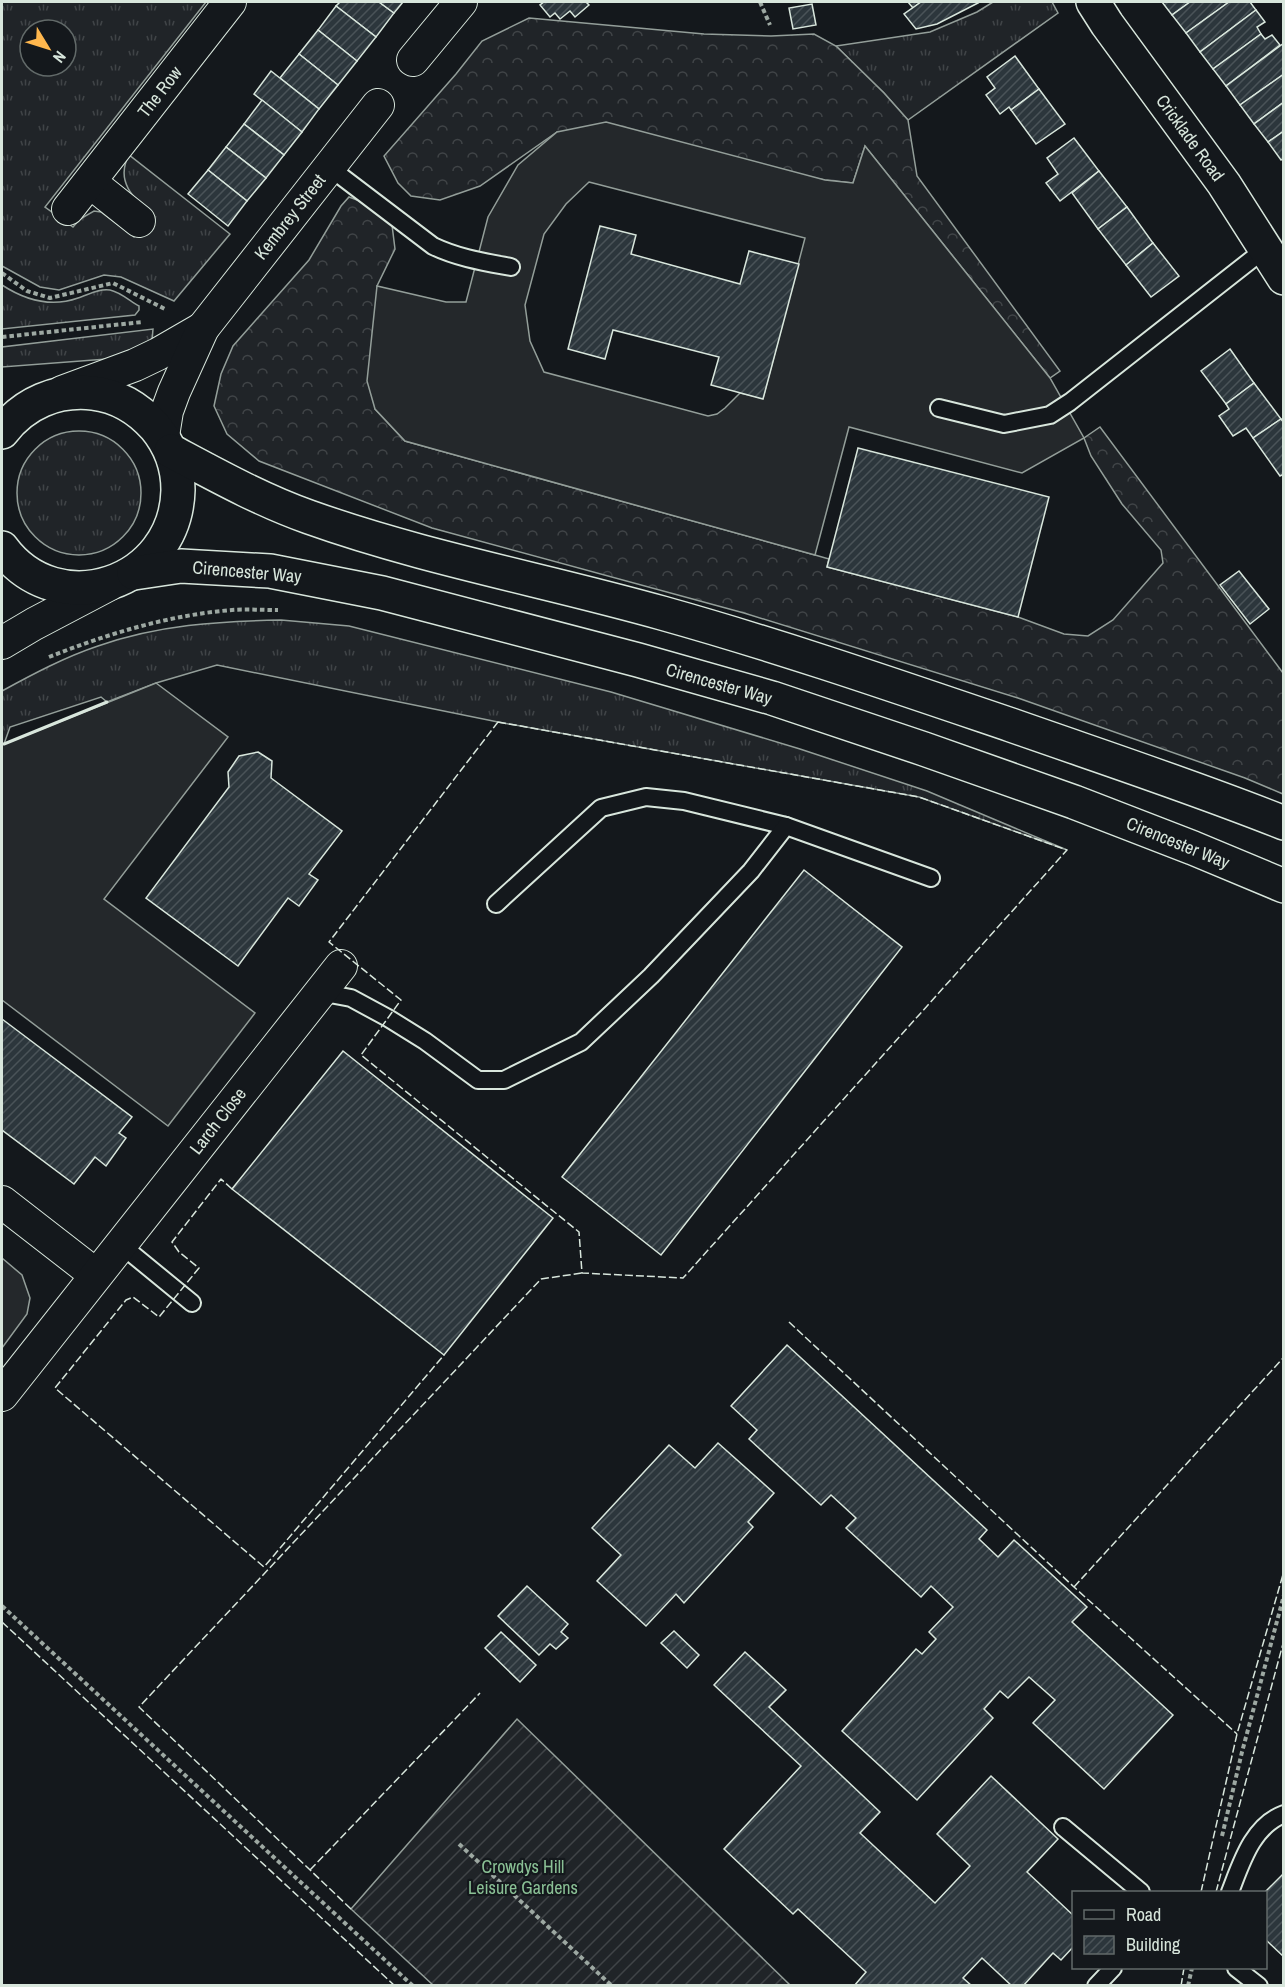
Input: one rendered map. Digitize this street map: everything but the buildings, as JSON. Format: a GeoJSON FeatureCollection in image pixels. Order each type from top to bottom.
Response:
{"type":"FeatureCollection","features":[{"type":"Feature","properties":{"kind":"main road","name":"Cricklade Road"},"geometry":{"type":"LineString","coordinates":[[1093,2],[1276,260]]}},
{"type":"Feature","properties":{"kind":"main road"},"geometry":{"type":"LineString","coordinates":[[2,408],[78,391],[103,394],[127,403],[147,417],[167,443],[178,478],[177,505],[170,532],[155,555],[124,578]]}},
{"type":"Feature","properties":{"kind":"main road"},"geometry":{"type":"LineString","coordinates":[[2,432],[12,419],[44,399]]}},
{"type":"Feature","properties":{"kind":"main road"},"geometry":{"type":"LineString","coordinates":[[167,443],[250,492],[309,517],[446,558],[663,614],[768,646],[926,696],[1202,791],[1284,822]]}},
{"type":"Feature","properties":{"kind":"main road","name":"Cirencester Way"},"geometry":{"type":"LineString","coordinates":[[2,548],[11,560],[35,578],[62,587],[88,589],[124,578],[181,566],[270,571],[382,593],[510,625],[772,699],[924,748],[1074,802],[1284,886]]}},
{"type":"Feature","properties":{"kind":"street","name":"The Row"},"geometry":{"type":"LineString","coordinates":[[68,209],[230,2]]}},
{"type":"Feature","properties":{"kind":"street"},"geometry":{"type":"LineString","coordinates":[[413,60],[461,2]]}},
{"type":"Feature","properties":{"kind":"street","name":"Kembrey Street"},"geometry":{"type":"LineString","coordinates":[[167,443],[167,411],[202,328],[378,105]]}},
{"type":"Feature","properties":{"kind":"street"},"geometry":{"type":"LineString","coordinates":[[90,182],[139,220]]}},
{"type":"Feature","properties":{"kind":"street","name":"Kembrey Street"},"geometry":{"type":"LineString","coordinates":[[44,399],[135,365],[202,328]]}},
{"type":"Feature","properties":{"kind":"street"},"geometry":{"type":"LineString","coordinates":[[2,644],[33,624],[124,578]]}},
{"type":"Feature","properties":{"kind":"street","name":"Larch Close"},"geometry":{"type":"LineString","coordinates":[[2,1395],[340,966]]}},
{"type":"Feature","properties":{"kind":"street"},"geometry":{"type":"LineString","coordinates":[[2,1202],[96,1275]]}},
{"type":"Feature","properties":{"kind":"lane"},"geometry":{"type":"LineString","coordinates":[[329,167],[433,246],[449,254],[511,267]]}},
{"type":"Feature","properties":{"kind":"lane"},"geometry":{"type":"LineString","coordinates":[[939,408],[1004,424],[1050,415],[1276,260]]}},
{"type":"Feature","properties":{"kind":"lane"},"geometry":{"type":"LineString","coordinates":[[496,904],[601,808],[646,797],[684,801],[786,826],[931,878]]}},
{"type":"Feature","properties":{"kind":"lane"},"geometry":{"type":"LineString","coordinates":[[319,992],[351,998],[379,1013],[426,1041],[477,1080],[504,1080],[581,1042],[651,976],[697,928],[751,871],[786,826]]}},
{"type":"Feature","properties":{"kind":"lane"},"geometry":{"type":"LineString","coordinates":[[120,1244],[192,1303]]}},
{"type":"Feature","properties":{"kind":"lane"},"geometry":{"type":"LineString","coordinates":[[1231,1891],[1246,1851],[1263,1828],[1284,1814]]}},
{"type":"Feature","properties":{"kind":"lane"},"geometry":{"type":"LineString","coordinates":[[1063,1827],[1139,1891]]}},
{"type":"Feature","properties":{"kind":"lane"},"geometry":{"type":"LineString","coordinates":[[1096,1986],[1112,1969]]}},
{"type":"Feature","properties":{"kind":"lane"},"geometry":{"type":"LineString","coordinates":[[1237,1969],[1259,1986]]}},
{"type":"Feature","properties":{"kind":"path"},"geometry":{"type":"LineString","coordinates":[[760,2],[770,25]]}},
{"type":"Feature","properties":{"kind":"path"},"geometry":{"type":"LineString","coordinates":[[2,273],[27,291],[50,298],[113,283],[174,313],[164,316]]}},
{"type":"Feature","properties":{"kind":"path"},"geometry":{"type":"LineString","coordinates":[[2,337],[145,322]]}},
{"type":"Feature","properties":{"kind":"path"},"geometry":{"type":"LineString","coordinates":[[45,659],[77,646],[153,622],[232,610],[285,610]]}},
{"type":"Feature","properties":{"kind":"path"},"geometry":{"type":"LineString","coordinates":[[1222,1838],[1284,1595]]}},
{"type":"Feature","properties":{"kind":"path"},"geometry":{"type":"LineString","coordinates":[[2,1606],[413,1986]]}},
{"type":"Feature","properties":{"kind":"path"},"geometry":{"type":"LineString","coordinates":[[459,1844],[612,1986]]}},
{"type":"Feature","properties":{"kind":"path"},"geometry":{"type":"LineString","coordinates":[[1188,1986],[1192,1969]]}},
{"type":"Feature","properties":{"kind":"green space"},"geometry":{"type":"Polygon","coordinates":[[[2,2],[206,2],[45,207],[73,227],[80,219],[94,211],[101,212],[134,237],[152,215],[138,202],[125,181],[125,164],[129,155],[230,234],[174,301],[121,277],[104,275],[59,290],[40,287],[2,266],[2,2]]]}},
{"type":"Feature","properties":{"kind":"green space"},"geometry":{"type":"Polygon","coordinates":[[[993,2],[1052,2],[1058,13],[908,120],[836,46],[930,32],[977,12],[993,2]]]}},
{"type":"Feature","properties":{"kind":"green space"},"geometry":{"type":"Polygon","coordinates":[[[529,18],[704,34],[771,36],[814,34],[836,46],[908,120],[917,176],[1060,371],[1050,378],[865,146],[853,183],[557,132],[480,186],[440,200],[411,196],[398,183],[384,156],[482,41],[529,18]]]}},
{"type":"Feature","properties":{"kind":"green space"},"geometry":{"type":"Polygon","coordinates":[[[349,197],[365,203],[392,225],[395,249],[377,286],[375,409],[405,441],[829,559],[827,567],[1018,617],[1064,634],[1088,636],[1113,620],[1163,563],[1161,550],[1122,504],[1091,456],[1084,438],[1100,427],[1283,673],[1283,794],[1245,778],[1018,698],[744,613],[432,528],[259,461],[227,434],[214,406],[221,374],[233,346],[309,260],[341,206],[349,197]]]}},
{"type":"Feature","properties":{"kind":"green space"},"geometry":{"type":"Polygon","coordinates":[[[2,285],[20,295],[48,302],[68,301],[98,291],[110,290],[139,306],[139,310],[135,315],[2,329],[2,285]]]}},
{"type":"Feature","properties":{"kind":"green space"},"geometry":{"type":"Polygon","coordinates":[[[153,329],[152,341],[126,355],[107,359],[2,367],[2,347],[153,329]]]}},
{"type":"Feature","properties":{"kind":"green space"},"geometry":{"type":"Polygon","coordinates":[[[79,431],[103,436],[123,449],[136,469],[141,493],[136,517],[123,537],[103,550],[79,555],[55,550],[35,537],[22,517],[17,493],[22,469],[35,449],[55,436],[79,431]]]}},
{"type":"Feature","properties":{"kind":"green space"},"geometry":{"type":"Polygon","coordinates":[[[281,620],[349,626],[611,692],[800,749],[927,791],[1067,850],[919,797],[498,722],[217,665],[156,683],[107,702],[101,697],[10,727],[2,745],[2,691],[61,661],[86,650],[143,633],[211,623],[281,620]]]}},
{"type":"Feature","properties":{"kind":"green space","name":"Crowdys Hill Leisure Gardens"},"geometry":{"type":"Polygon","coordinates":[[[517,1719],[790,1985],[433,1985],[351,1909],[517,1719]]]}},
{"type":"Feature","properties":{"kind":"shaded area"},"geometry":{"type":"Polygon","coordinates":[[[606,122],[825,180],[853,183],[865,146],[1050,378],[1084,438],[1022,473],[849,427],[815,555],[405,441],[375,409],[367,381],[377,286],[446,302],[466,302],[488,217],[518,165],[557,132],[606,122]],[[589,182],[566,204],[544,234],[525,305],[530,341],[544,372],[708,416],[717,414],[740,393],[763,398],[805,238],[589,182]]]}},
{"type":"Feature","properties":{"kind":"shaded area"},"geometry":{"type":"Polygon","coordinates":[[[156,683],[228,737],[104,899],[255,1013],[168,1126],[2,1000],[2,745],[156,683]]]}},
{"type":"Feature","properties":{"kind":"shaded area"},"geometry":{"type":"Polygon","coordinates":[[[2,1258],[22,1275],[30,1298],[27,1314],[2,1348],[2,1258]]]}},
{"type":"Feature","properties":{"kind":"fence"},"geometry":{"type":"LineString","coordinates":[[498,722],[919,797],[1067,850],[683,1278],[582,1273],[579,1232],[361,1055],[401,1000],[329,942],[498,722]]}},
{"type":"Feature","properties":{"kind":"fence"},"geometry":{"type":"LineString","coordinates":[[232,1189],[221,1179],[172,1242],[179,1252],[199,1268],[159,1317],[133,1297],[126,1300],[55,1388],[264,1567],[444,1355]]}},
{"type":"Feature","properties":{"kind":"fence"},"geometry":{"type":"LineString","coordinates":[[351,1909],[139,1707],[541,1279],[582,1273]]}},
{"type":"Feature","properties":{"kind":"fence"},"geometry":{"type":"LineString","coordinates":[[789,1322],[1074,1587],[1237,1734]]}},
{"type":"Feature","properties":{"kind":"fence"},"geometry":{"type":"LineString","coordinates":[[1074,1587],[1284,1357]]}},
{"type":"Feature","properties":{"kind":"fence"},"geometry":{"type":"LineString","coordinates":[[1201,1891],[1237,1734],[1284,1571]]}},
{"type":"Feature","properties":{"kind":"fence"},"geometry":{"type":"LineString","coordinates":[[2,1622],[395,1986]]}},
{"type":"Feature","properties":{"kind":"fence"},"geometry":{"type":"LineString","coordinates":[[1216,1891],[1284,1640]]}},
{"type":"Feature","properties":{"kind":"fence"},"geometry":{"type":"LineString","coordinates":[[310,1870],[480,1693]]}},
{"type":"Feature","properties":{"kind":"fence"},"geometry":{"type":"LineString","coordinates":[[1181,1986],[1184,1969]]}},
{"type":"Feature","properties":{"kind":"wall"},"geometry":{"type":"LineString","coordinates":[[4,744],[107,702]]}}]}
